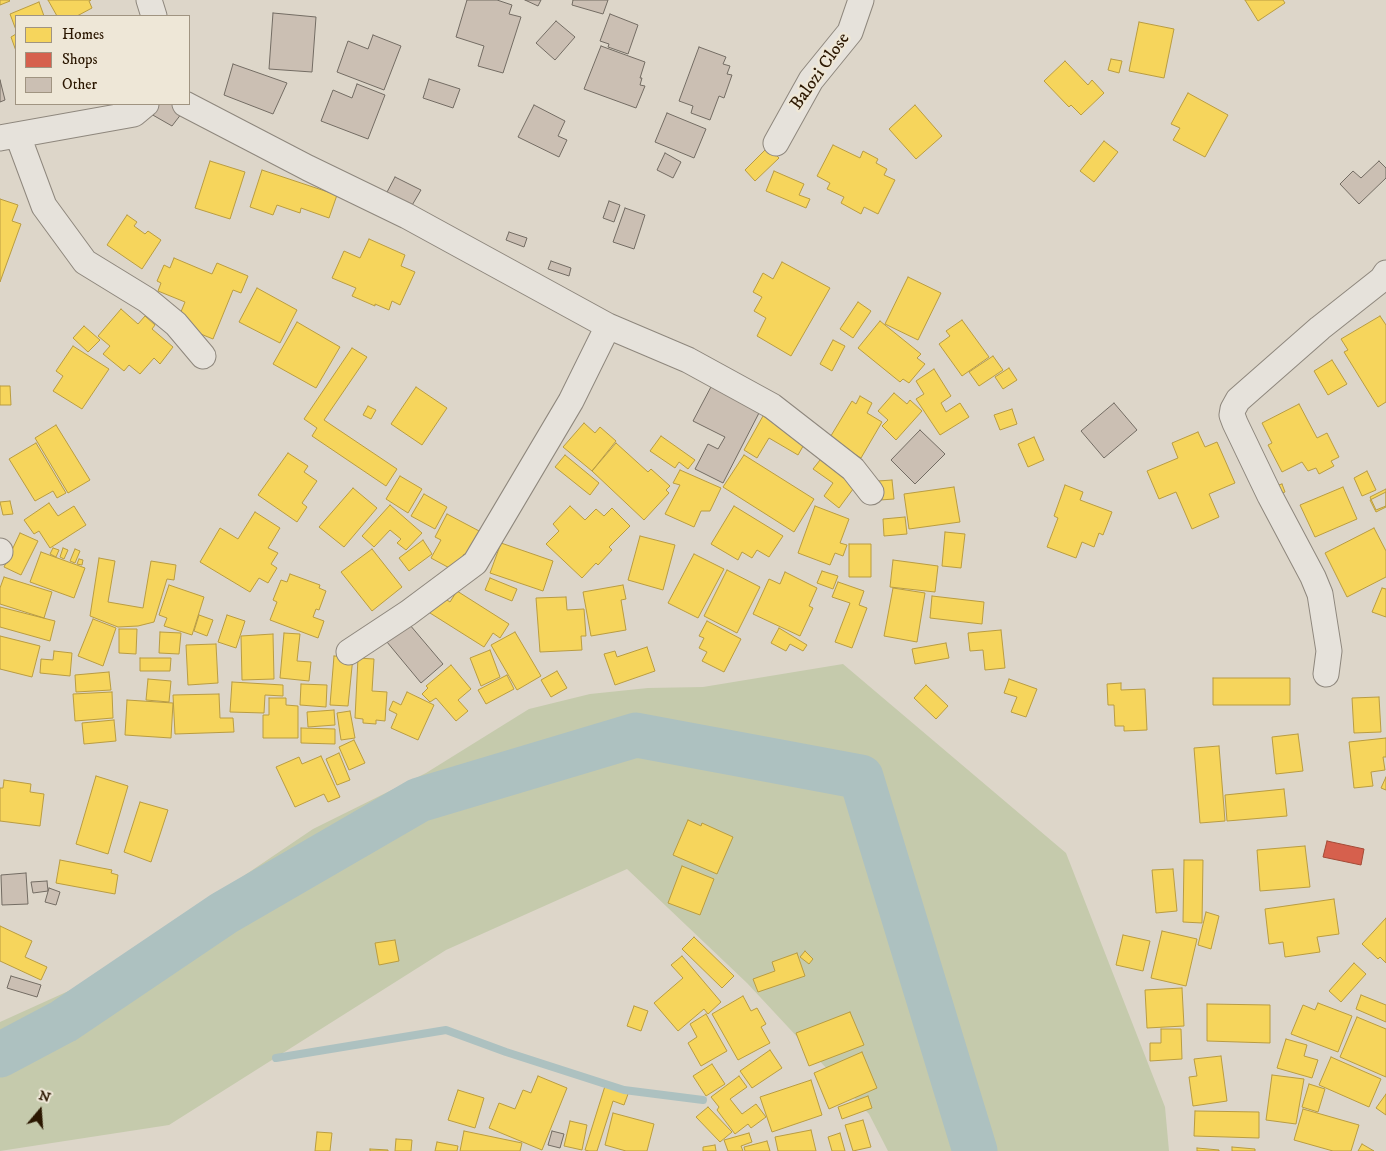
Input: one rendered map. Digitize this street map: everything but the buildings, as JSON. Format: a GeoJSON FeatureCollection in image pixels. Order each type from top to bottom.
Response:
{"type":"FeatureCollection","features":[{"type":"Feature","properties":{"kind":"street"},"geometry":{"type":"LineString","coordinates":[[149,0],[154,15]]}},
{"type":"Feature","properties":{"kind":"street","name":"Balozi Close"},"geometry":{"type":"LineString","coordinates":[[776,143],[811,80],[850,32],[861,0]]}},
{"type":"Feature","properties":{"kind":"street"},"geometry":{"type":"LineString","coordinates":[[145,105],[134,114],[9,137],[44,206],[85,262],[147,300],[176,324],[203,356]]}},
{"type":"Feature","properties":{"kind":"street"},"geometry":{"type":"LineString","coordinates":[[187,105],[308,168],[407,216],[608,326],[688,360],[772,406],[853,469],[872,492]]}},
{"type":"Feature","properties":{"kind":"street"},"geometry":{"type":"LineString","coordinates":[[1326,674],[1329,651],[1320,594],[1270,496],[1232,415],[1238,400],[1320,328],[1385,279]]}},
{"type":"Feature","properties":{"kind":"street"},"geometry":{"type":"LineString","coordinates":[[349,652],[408,613],[475,563],[571,400],[608,326]]}},
{"type":"Feature","properties":{"kind":"green space"},"geometry":{"type":"Polygon","coordinates":[[[843,664],[1066,853],[1165,1107],[1169,1151],[888,1151],[869,1114],[747,983],[627,869],[446,950],[169,1125],[0,1151],[0,1022],[84,984],[313,829],[426,773],[529,709],[590,694],[648,688],[703,687],[843,664]]]}},
{"type":"Feature","properties":{"kind":"waterway"},"geometry":{"type":"LineString","coordinates":[[0,1055],[64,1021],[224,913],[419,800],[636,735],[861,777],[975,1151]]}},
{"type":"Feature","properties":{"kind":"waterway"},"geometry":{"type":"LineString","coordinates":[[276,1058],[446,1030],[506,1052],[624,1090],[703,1100]]}}]}
